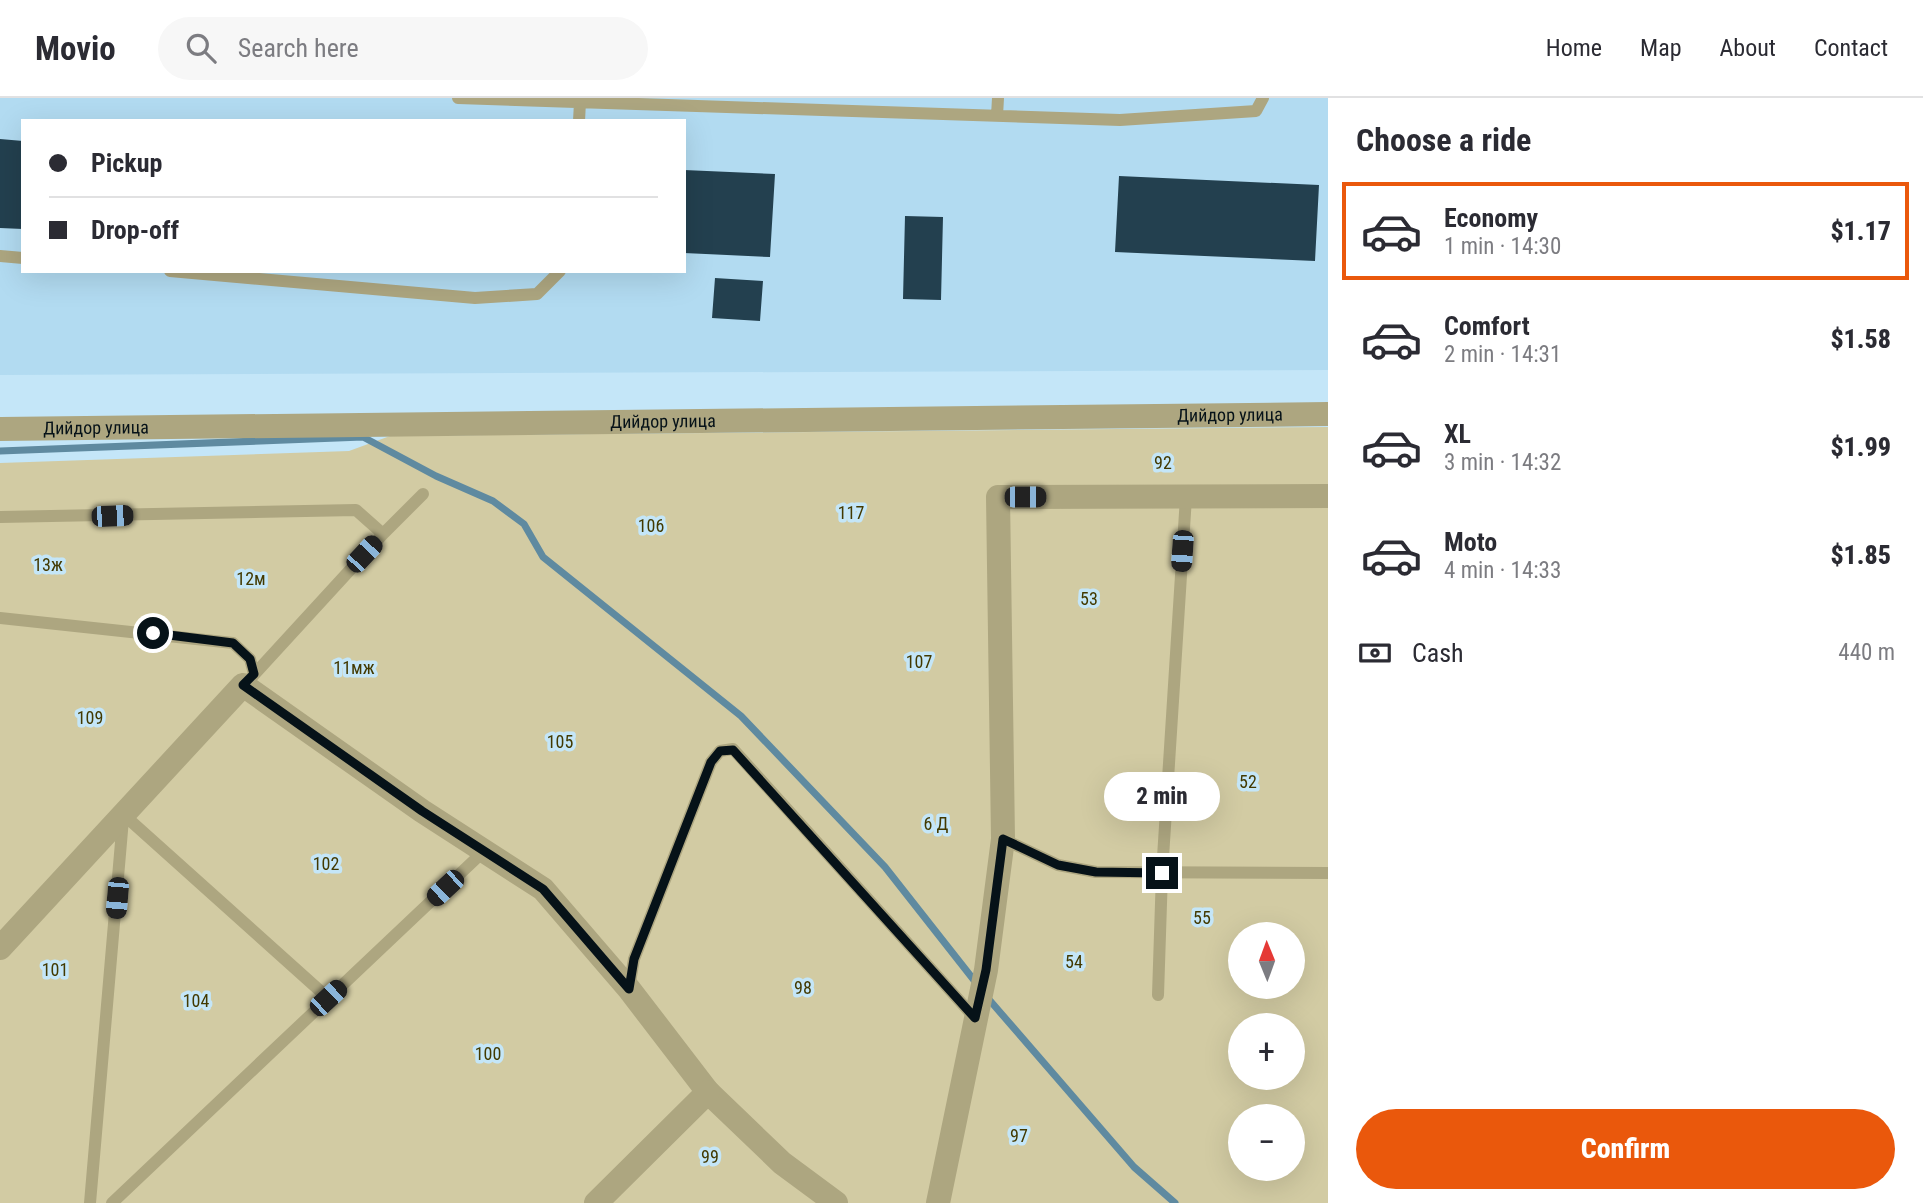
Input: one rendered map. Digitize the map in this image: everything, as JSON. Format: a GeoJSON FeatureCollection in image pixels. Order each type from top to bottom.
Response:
{"type":"FeatureCollection","features":[{"type":"Feature","properties":{"kind":"street","name":"Дийдор улица"},"geometry":{"type":"LineString","coordinates":[[0,429],[1328,414]]}},
{"type":"Feature","properties":{"kind":"street"},"geometry":{"type":"LineString","coordinates":[[938,1203],[986,970],[1003,839],[998,497],[1328,496]]}},
{"type":"Feature","properties":{"kind":"street"},"geometry":{"type":"LineString","coordinates":[[0,948],[249,680],[422,811],[543,889],[629,989],[708,1092],[782,1163],[836,1203]]}},
{"type":"Feature","properties":{"kind":"street"},"geometry":{"type":"LineString","coordinates":[[596,1203],[708,1092]]}},
{"type":"Feature","properties":{"kind":"lane"},"geometry":{"type":"LineString","coordinates":[[458,98],[1120,120],[1256,111],[1263,98]]}},
{"type":"Feature","properties":{"kind":"lane"},"geometry":{"type":"LineString","coordinates":[[997,116],[998,98]]}},
{"type":"Feature","properties":{"kind":"lane"},"geometry":{"type":"LineString","coordinates":[[579,119],[580,102]]}},
{"type":"Feature","properties":{"kind":"lane"},"geometry":{"type":"LineString","coordinates":[[0,256],[21,258]]}},
{"type":"Feature","properties":{"kind":"lane"},"geometry":{"type":"LineString","coordinates":[[193,273],[475,298],[537,294],[558,273]]}},
{"type":"Feature","properties":{"kind":"lane"},"geometry":{"type":"LineString","coordinates":[[249,680],[423,494]]}},
{"type":"Feature","properties":{"kind":"lane"},"geometry":{"type":"LineString","coordinates":[[1158,995],[1162,873],[1186,498]]}},
{"type":"Feature","properties":{"kind":"lane"},"geometry":{"type":"LineString","coordinates":[[0,517],[356,510],[383,534]]}},
{"type":"Feature","properties":{"kind":"lane"},"geometry":{"type":"LineString","coordinates":[[0,618],[233,643],[250,659],[249,680]]}},
{"type":"Feature","properties":{"kind":"lane"},"geometry":{"type":"LineString","coordinates":[[629,989],[634,959],[711,762],[720,751],[733,750],[975,1018]]}},
{"type":"Feature","properties":{"kind":"lane"},"geometry":{"type":"LineString","coordinates":[[124,815],[328,998]]}},
{"type":"Feature","properties":{"kind":"lane"},"geometry":{"type":"LineString","coordinates":[[90,1203],[124,815]]}},
{"type":"Feature","properties":{"kind":"lane"},"geometry":{"type":"LineString","coordinates":[[1003,839],[1058,865],[1096,872],[1328,873]]}},
{"type":"Feature","properties":{"kind":"lane"},"geometry":{"type":"LineString","coordinates":[[112,1203],[484,851]]}},
{"type":"Feature","properties":{"kind":"shaded area"},"geometry":{"type":"Polygon","coordinates":[[[0,98],[1328,98],[1328,370],[0,375],[0,98]]]}},
{"type":"Feature","properties":{"kind":"green space"},"geometry":{"type":"Polygon","coordinates":[[[1328,427],[1328,1203],[0,1203],[0,463],[349,451],[390,436],[1328,427]]]}},
{"type":"Feature","properties":{"kind":"building"},"geometry":{"type":"Polygon","coordinates":[[[0,139],[21,141],[21,229],[0,228],[0,139]]]}},
{"type":"Feature","properties":{"kind":"building"},"geometry":{"type":"Polygon","coordinates":[[[686,170],[775,174],[770,257],[686,253],[686,170]]]}},
{"type":"Feature","properties":{"kind":"building"},"geometry":{"type":"Polygon","coordinates":[[[1119,176],[1319,185],[1315,261],[1115,252],[1119,176]]]}},
{"type":"Feature","properties":{"kind":"building"},"geometry":{"type":"Polygon","coordinates":[[[905,216],[943,217],[941,300],[903,299],[905,216]]]}},
{"type":"Feature","properties":{"kind":"building"},"geometry":{"type":"Polygon","coordinates":[[[715,278],[763,281],[760,321],[712,318],[715,278]]]}},
{"type":"Feature","properties":{"kind":"waterway"},"geometry":{"type":"LineString","coordinates":[[0,451],[363,437],[436,476],[493,501],[524,524],[543,557],[741,716],[885,867],[977,984]]}},
{"type":"Feature","properties":{"kind":"waterway"},"geometry":{"type":"LineString","coordinates":[[986,996],[1134,1167],[1175,1203]]}},
{"type":"Feature","properties":{"kind":"route"},"geometry":{"type":"LineString","coordinates":[[153,633],[233,643],[250,659],[254,674],[243,685],[422,811],[543,889],[629,989],[634,959],[711,762],[720,751],[733,750],[975,1018],[986,970],[1003,839],[1058,865],[1096,872],[1162,873]]}},
{"type":"Feature","properties":{"kind":"park label","name":"92"},"geometry":{"type":"Point","coordinates":[1163,463]}},
{"type":"Feature","properties":{"kind":"park label","name":"117"},"geometry":{"type":"Point","coordinates":[851,513]}},
{"type":"Feature","properties":{"kind":"park label","name":"106"},"geometry":{"type":"Point","coordinates":[651,526]}},
{"type":"Feature","properties":{"kind":"park label","name":"13ж"},"geometry":{"type":"Point","coordinates":[48,565]}},
{"type":"Feature","properties":{"kind":"park label","name":"12м"},"geometry":{"type":"Point","coordinates":[251,579]}},
{"type":"Feature","properties":{"kind":"park label","name":"53"},"geometry":{"type":"Point","coordinates":[1089,599]}},
{"type":"Feature","properties":{"kind":"park label","name":"107"},"geometry":{"type":"Point","coordinates":[919,662]}},
{"type":"Feature","properties":{"kind":"park label","name":"11мж"},"geometry":{"type":"Point","coordinates":[354,668]}},
{"type":"Feature","properties":{"kind":"park label","name":"109"},"geometry":{"type":"Point","coordinates":[90,718]}},
{"type":"Feature","properties":{"kind":"park label","name":"105"},"geometry":{"type":"Point","coordinates":[560,742]}},
{"type":"Feature","properties":{"kind":"park label","name":"52"},"geometry":{"type":"Point","coordinates":[1248,782]}},
{"type":"Feature","properties":{"kind":"park label","name":"6 Д"},"geometry":{"type":"Point","coordinates":[936,824]}},
{"type":"Feature","properties":{"kind":"park label","name":"102"},"geometry":{"type":"Point","coordinates":[326,864]}},
{"type":"Feature","properties":{"kind":"park label","name":"55"},"geometry":{"type":"Point","coordinates":[1202,918]}},
{"type":"Feature","properties":{"kind":"park label","name":"54"},"geometry":{"type":"Point","coordinates":[1074,962]}},
{"type":"Feature","properties":{"kind":"park label","name":"101"},"geometry":{"type":"Point","coordinates":[55,970]}},
{"type":"Feature","properties":{"kind":"park label","name":"98"},"geometry":{"type":"Point","coordinates":[803,988]}},
{"type":"Feature","properties":{"kind":"park label","name":"104"},"geometry":{"type":"Point","coordinates":[196,1001]}},
{"type":"Feature","properties":{"kind":"park label","name":"100"},"geometry":{"type":"Point","coordinates":[488,1054]}},
{"type":"Feature","properties":{"kind":"park label","name":"97"},"geometry":{"type":"Point","coordinates":[1019,1136]}},
{"type":"Feature","properties":{"kind":"park label","name":"99"},"geometry":{"type":"Point","coordinates":[710,1157]}}]}
